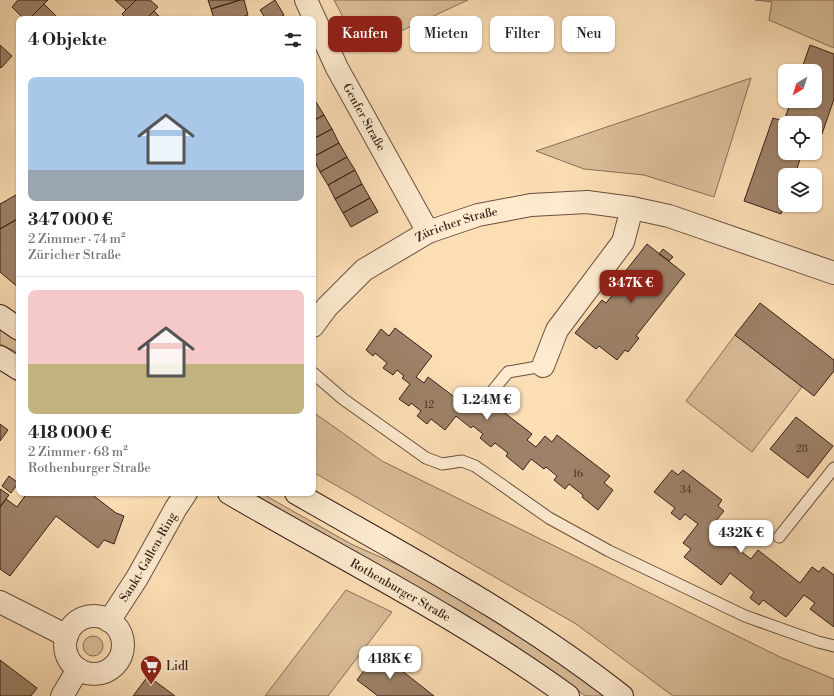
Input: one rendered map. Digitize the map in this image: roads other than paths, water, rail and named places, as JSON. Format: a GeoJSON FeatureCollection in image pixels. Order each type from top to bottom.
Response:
{"type":"FeatureCollection","features":[{"type":"Feature","properties":{"kind":"street","name":"Genfer Straße"},"geometry":{"type":"LineString","coordinates":[[306,0],[313,16]]}},
{"type":"Feature","properties":{"kind":"street","name":"Genfer Straße"},"geometry":{"type":"LineString","coordinates":[[316,22],[337,68],[428,232]]}},
{"type":"Feature","properties":{"kind":"street","name":"Züricher Straße"},"geometry":{"type":"LineString","coordinates":[[316,322],[327,307],[364,270],[428,232],[478,214],[531,205],[587,202],[632,208],[669,216],[834,273]]}},
{"type":"Feature","properties":{"kind":"street"},"geometry":{"type":"LineString","coordinates":[[543,366],[557,330],[623,242],[632,208]]}},
{"type":"Feature","properties":{"kind":"street"},"geometry":{"type":"LineString","coordinates":[[0,316],[16,327]]}},
{"type":"Feature","properties":{"kind":"street"},"geometry":{"type":"LineString","coordinates":[[0,357],[16,367]]}},
{"type":"Feature","properties":{"kind":"street","name":"Sankt-Gallen-Ring"},"geometry":{"type":"LineString","coordinates":[[109,621],[137,578],[184,496]]}},
{"type":"Feature","properties":{"kind":"street","name":"Rothenburger Straße"},"geometry":{"type":"LineString","coordinates":[[234,496],[439,612],[568,696]]}},
{"type":"Feature","properties":{"kind":"street"},"geometry":{"type":"LineString","coordinates":[[301,496],[415,559],[493,606],[556,647],[622,696]]}},
{"type":"Feature","properties":{"kind":"street"},"geometry":{"type":"LineString","coordinates":[[0,602],[67,636]]}},
{"type":"Feature","properties":{"kind":"street"},"geometry":{"type":"LineString","coordinates":[[99,617],[109,621],[119,630],[122,639],[123,648],[121,658],[113,668],[101,674],[92,674],[78,669],[71,662],[67,654],[67,636],[70,630],[76,623],[83,619],[99,617]]}},
{"type":"Feature","properties":{"kind":"street"},"geometry":{"type":"LineString","coordinates":[[62,696],[78,669]]}},
{"type":"Feature","properties":{"kind":"lane"},"geometry":{"type":"LineString","coordinates":[[490,394],[508,372],[543,366]]}},
{"type":"Feature","properties":{"kind":"lane"},"geometry":{"type":"LineString","coordinates":[[316,376],[343,399],[426,458],[442,464],[462,461],[474,466],[550,518],[609,551],[745,616],[818,642],[834,646]]}},
{"type":"Feature","properties":{"kind":"lane"},"geometry":{"type":"LineString","coordinates":[[779,537],[834,468]]}},
{"type":"Feature","properties":{"kind":"place","name":"Lidl"},"geometry":{"type":"Point","coordinates":[151,686]}}]}
